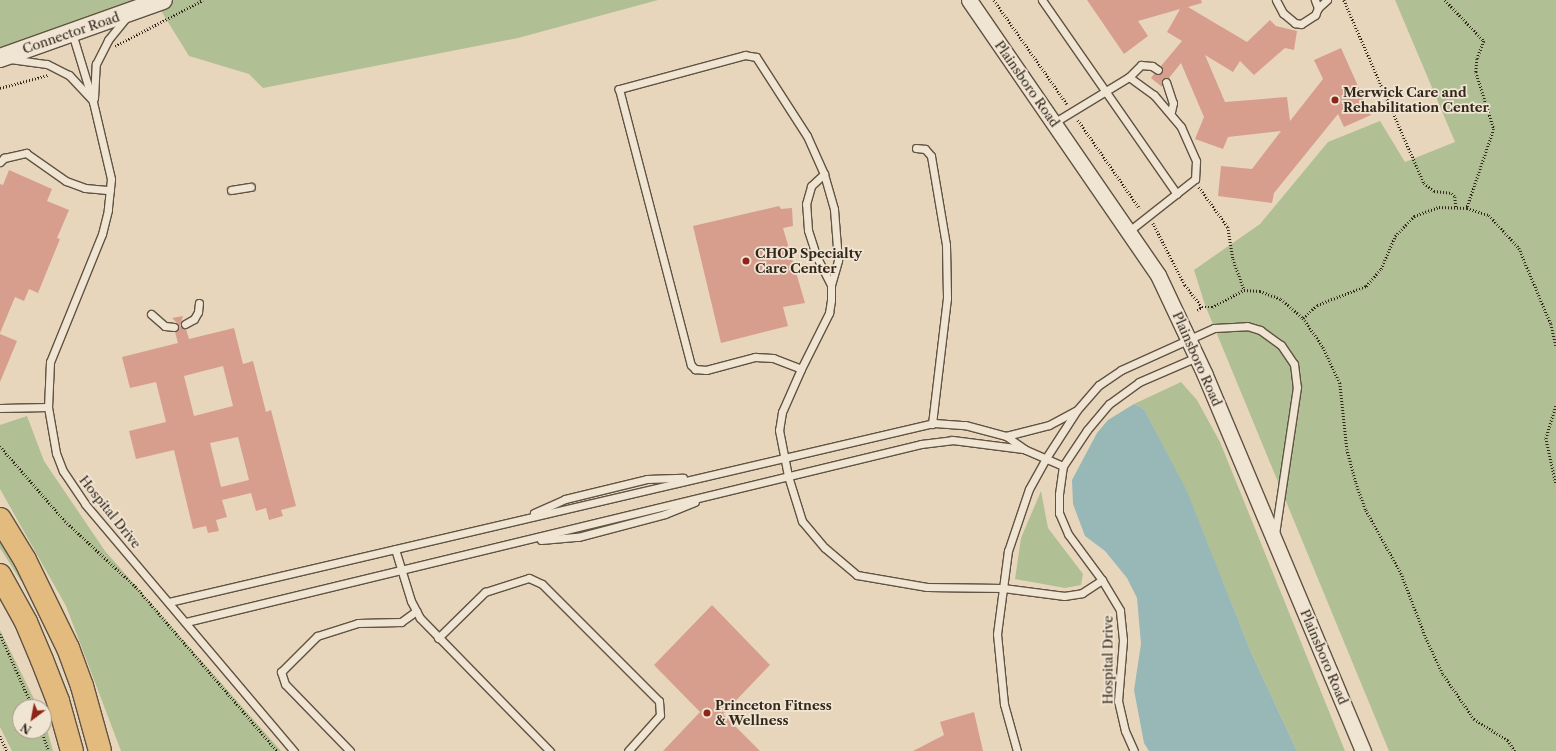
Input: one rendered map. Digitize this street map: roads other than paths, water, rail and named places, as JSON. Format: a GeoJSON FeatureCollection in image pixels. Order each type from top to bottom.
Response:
{"type":"FeatureCollection","features":[{"type":"Feature","properties":{"kind":"highway"},"geometry":{"type":"LineString","coordinates":[[0,520],[25,560],[68,648],[82,686],[100,751]]}},
{"type":"Feature","properties":{"kind":"highway"},"geometry":{"type":"LineString","coordinates":[[0,575],[26,622],[42,660],[58,701],[72,751]]}},
{"type":"Feature","properties":{"kind":"street","name":"Connector Road"},"geometry":{"type":"LineString","coordinates":[[0,58],[164,0]]}},
{"type":"Feature","properties":{"kind":"street","name":"Plainsboro Road"},"geometry":{"type":"LineString","coordinates":[[969,0],[1130,231],[1158,275],[1197,357],[1363,751]]}},
{"type":"Feature","properties":{"kind":"lane"},"geometry":{"type":"LineString","coordinates":[[1042,0],[1177,194]]}},
{"type":"Feature","properties":{"kind":"lane"},"geometry":{"type":"LineString","coordinates":[[1276,0],[1283,13],[1295,23],[1305,23],[1311,19],[1318,8],[1327,0]]}},
{"type":"Feature","properties":{"kind":"lane"},"geometry":{"type":"LineString","coordinates":[[1315,0],[1318,8]]}},
{"type":"Feature","properties":{"kind":"lane"},"geometry":{"type":"LineString","coordinates":[[93,102],[96,64],[108,40],[130,12]]}},
{"type":"Feature","properties":{"kind":"lane"},"geometry":{"type":"LineString","coordinates":[[72,33],[93,102]]}},
{"type":"Feature","properties":{"kind":"lane"},"geometry":{"type":"LineString","coordinates":[[801,369],[773,358],[755,357],[706,370],[695,369],[691,365],[619,89],[745,55],[756,58],[807,136],[824,174],[834,209],[838,260],[831,285],[829,313],[801,369],[782,412],[779,430],[788,476],[802,521],[825,548],[857,575],[927,587],[1003,588],[1064,596],[1082,593],[1102,580]]}},
{"type":"Feature","properties":{"kind":"lane"},"geometry":{"type":"LineString","coordinates":[[0,58],[47,64],[69,75],[93,102]]}},
{"type":"Feature","properties":{"kind":"lane"},"geometry":{"type":"LineString","coordinates":[[1055,122],[1104,90],[1129,77],[1141,65],[1152,66],[1158,70]]}},
{"type":"Feature","properties":{"kind":"lane"},"geometry":{"type":"LineString","coordinates":[[1129,77],[1171,112],[1192,150],[1196,169],[1195,179],[1130,231]]}},
{"type":"Feature","properties":{"kind":"lane"},"geometry":{"type":"LineString","coordinates":[[1166,82],[1173,103],[1171,112]]}},
{"type":"Feature","properties":{"kind":"lane","name":"Hospital Drive"},"geometry":{"type":"LineString","coordinates":[[93,102],[111,180],[110,190],[102,234],[50,362],[48,407],[56,453],[72,487],[294,751]]}},
{"type":"Feature","properties":{"kind":"lane"},"geometry":{"type":"LineString","coordinates":[[916,148],[925,149],[931,156],[946,245],[947,298],[932,424]]}},
{"type":"Feature","properties":{"kind":"lane"},"geometry":{"type":"LineString","coordinates":[[0,162],[4,158],[26,153],[66,181],[85,188],[110,190]]}},
{"type":"Feature","properties":{"kind":"lane"},"geometry":{"type":"LineString","coordinates":[[824,174],[811,186],[806,204],[808,230],[817,258],[831,285]]}},
{"type":"Feature","properties":{"kind":"lane"},"geometry":{"type":"LineString","coordinates":[[231,190],[251,187]]}},
{"type":"Feature","properties":{"kind":"lane"},"geometry":{"type":"LineString","coordinates":[[185,324],[194,319],[198,312],[199,303]]}},
{"type":"Feature","properties":{"kind":"lane"},"geometry":{"type":"LineString","coordinates":[[151,314],[165,326],[174,327]]}},
{"type":"Feature","properties":{"kind":"lane"},"geometry":{"type":"LineString","coordinates":[[1017,751],[1004,704],[997,634],[1008,551],[1029,489],[1046,458],[1077,410],[1099,385],[1121,370],[1188,338],[1225,326],[1247,326],[1260,330],[1281,345],[1294,364],[1297,376],[1296,401],[1274,540]]}},
{"type":"Feature","properties":{"kind":"lane"},"geometry":{"type":"LineString","coordinates":[[169,602],[932,424],[965,425],[1006,436],[1026,450],[1063,466],[1086,430],[1109,404],[1140,382],[1197,357]]}},
{"type":"Feature","properties":{"kind":"lane"},"geometry":{"type":"LineString","coordinates":[[0,408],[48,407]]}},
{"type":"Feature","properties":{"kind":"lane"},"geometry":{"type":"LineString","coordinates":[[1006,436],[1050,425],[1077,410]]}},
{"type":"Feature","properties":{"kind":"lane"},"geometry":{"type":"LineString","coordinates":[[186,622],[921,444],[944,441],[1026,450]]}},
{"type":"Feature","properties":{"kind":"lane","name":"Hospital Drive"},"geometry":{"type":"LineString","coordinates":[[1063,466],[1059,494],[1059,513],[1068,534],[1102,580],[1120,610],[1123,640],[1118,701],[1124,731],[1134,751]]}},
{"type":"Feature","properties":{"kind":"lane"},"geometry":{"type":"LineString","coordinates":[[518,520],[566,499],[647,479],[715,474]]}},
{"type":"Feature","properties":{"kind":"lane"},"geometry":{"type":"LineString","coordinates":[[396,549],[401,570],[416,611],[438,638],[550,751]]}},
{"type":"Feature","properties":{"kind":"lane"},"geometry":{"type":"LineString","coordinates":[[438,638],[485,592],[529,578],[542,584],[659,701],[660,714],[628,751]]}},
{"type":"Feature","properties":{"kind":"lane"},"geometry":{"type":"LineString","coordinates":[[350,751],[285,684],[281,672],[317,636],[358,623],[401,622],[416,611]]}},
{"type":"Feature","properties":{"kind":"water"},"geometry":{"type":"Polygon","coordinates":[[[1134,404],[1144,409],[1187,491],[1251,652],[1297,751],[1149,751],[1144,743],[1134,690],[1141,644],[1137,598],[1127,578],[1105,551],[1085,536],[1073,504],[1072,480],[1097,433],[1108,420],[1134,404]]]}},
{"type":"Feature","properties":{"kind":"place","name":"Merwick Care and Rehabilitation Center"},"geometry":{"type":"Point","coordinates":[1335,100]}},
{"type":"Feature","properties":{"kind":"place","name":"CHOP Specialty Care Center"},"geometry":{"type":"Point","coordinates":[746,261]}},
{"type":"Feature","properties":{"kind":"place","name":"Princeton Fitness & Wellness"},"geometry":{"type":"Point","coordinates":[707,713]}}]}
